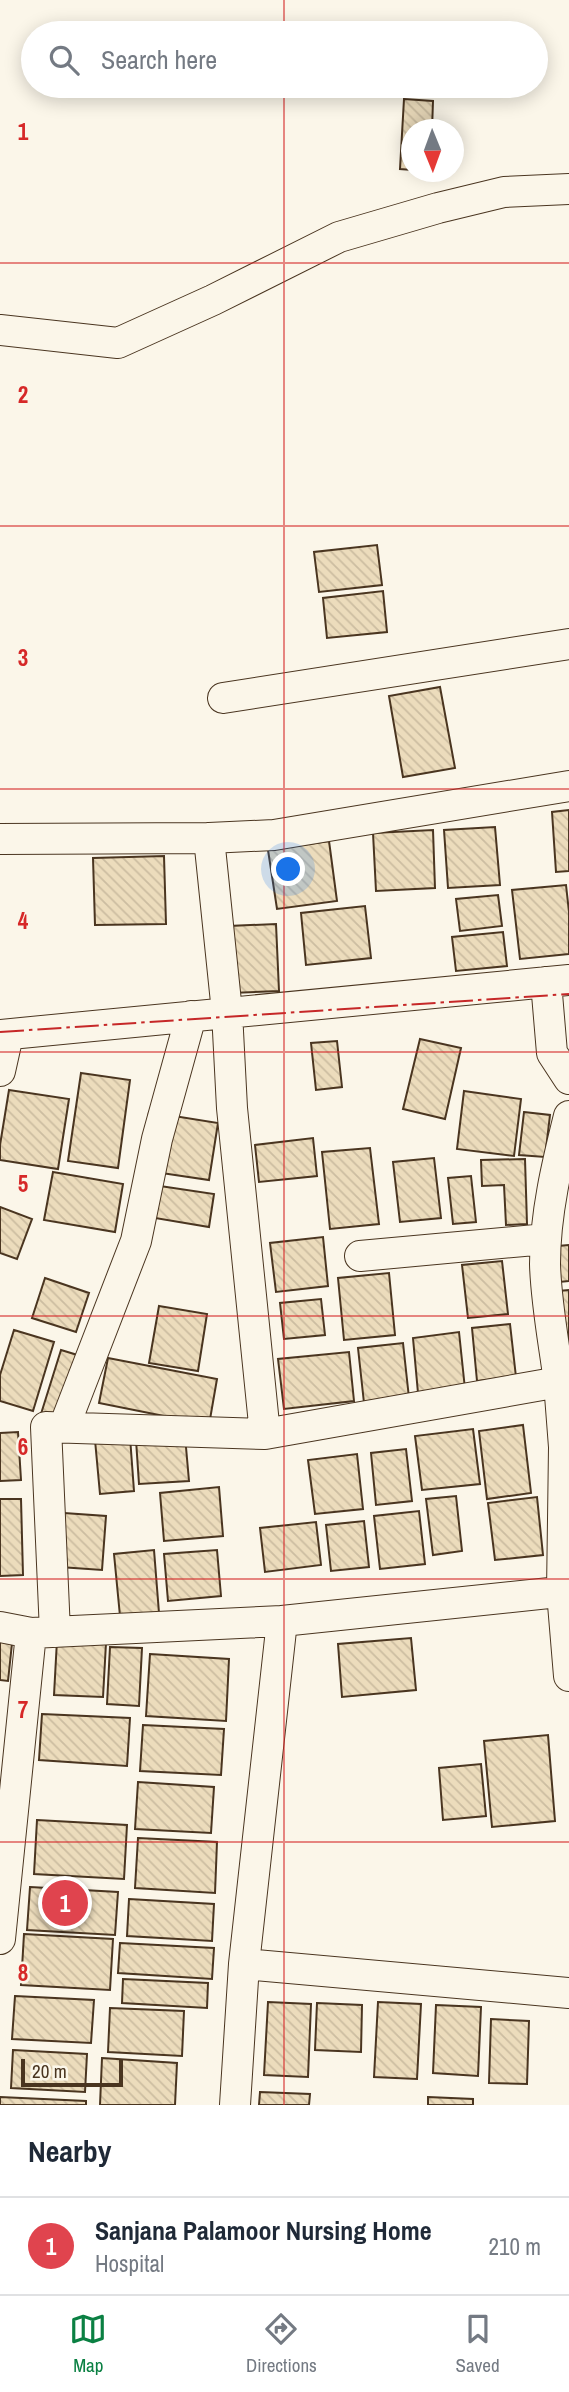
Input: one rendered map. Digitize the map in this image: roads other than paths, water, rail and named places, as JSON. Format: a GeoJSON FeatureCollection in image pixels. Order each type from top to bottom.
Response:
{"type":"FeatureCollection","features":[{"type":"Feature","properties":{"kind":"street"},"geometry":{"type":"LineString","coordinates":[[0,330],[118,343],[213,300],[339,237],[504,192],[569,189]]}},
{"type":"Feature","properties":{"kind":"street"},"geometry":{"type":"LineString","coordinates":[[223,698],[569,645]]}},
{"type":"Feature","properties":{"kind":"street"},"geometry":{"type":"LineString","coordinates":[[0,839],[274,835],[569,786]]}},
{"type":"Feature","properties":{"kind":"street"},"geometry":{"type":"LineString","coordinates":[[209,838],[227,1012],[232,1108],[265,1434]]}},
{"type":"Feature","properties":{"kind":"street"},"geometry":{"type":"LineString","coordinates":[[0,1071],[4,1035],[558,981],[552,1053],[569,1079]]}},
{"type":"Feature","properties":{"kind":"street"},"geometry":{"type":"LineString","coordinates":[[64,1427],[136,1241],[157,1139],[191,1016]]}},
{"type":"Feature","properties":{"kind":"street"},"geometry":{"type":"LineString","coordinates":[[569,1116],[554,1177],[545,1267],[564,1447],[569,1676]]}},
{"type":"Feature","properties":{"kind":"street"},"geometry":{"type":"LineString","coordinates":[[360,1256],[546,1238]]}},
{"type":"Feature","properties":{"kind":"street"},"geometry":{"type":"LineString","coordinates":[[0,1939],[43,1633],[46,1427],[265,1434],[559,1382]]}},
{"type":"Feature","properties":{"kind":"street"},"geometry":{"type":"LineString","coordinates":[[0,1627],[43,1633],[282,1621],[566,1592]]}},
{"type":"Feature","properties":{"kind":"street"},"geometry":{"type":"LineString","coordinates":[[234,2105],[244,1964],[282,1621]]}},
{"type":"Feature","properties":{"kind":"street"},"geometry":{"type":"LineString","coordinates":[[244,1964],[569,1993]]}},
{"type":"Feature","properties":{"kind":"place","name":"Sanjana Palamoor Nursing Home"},"geometry":{"type":"Point","coordinates":[65,1903]}}]}
